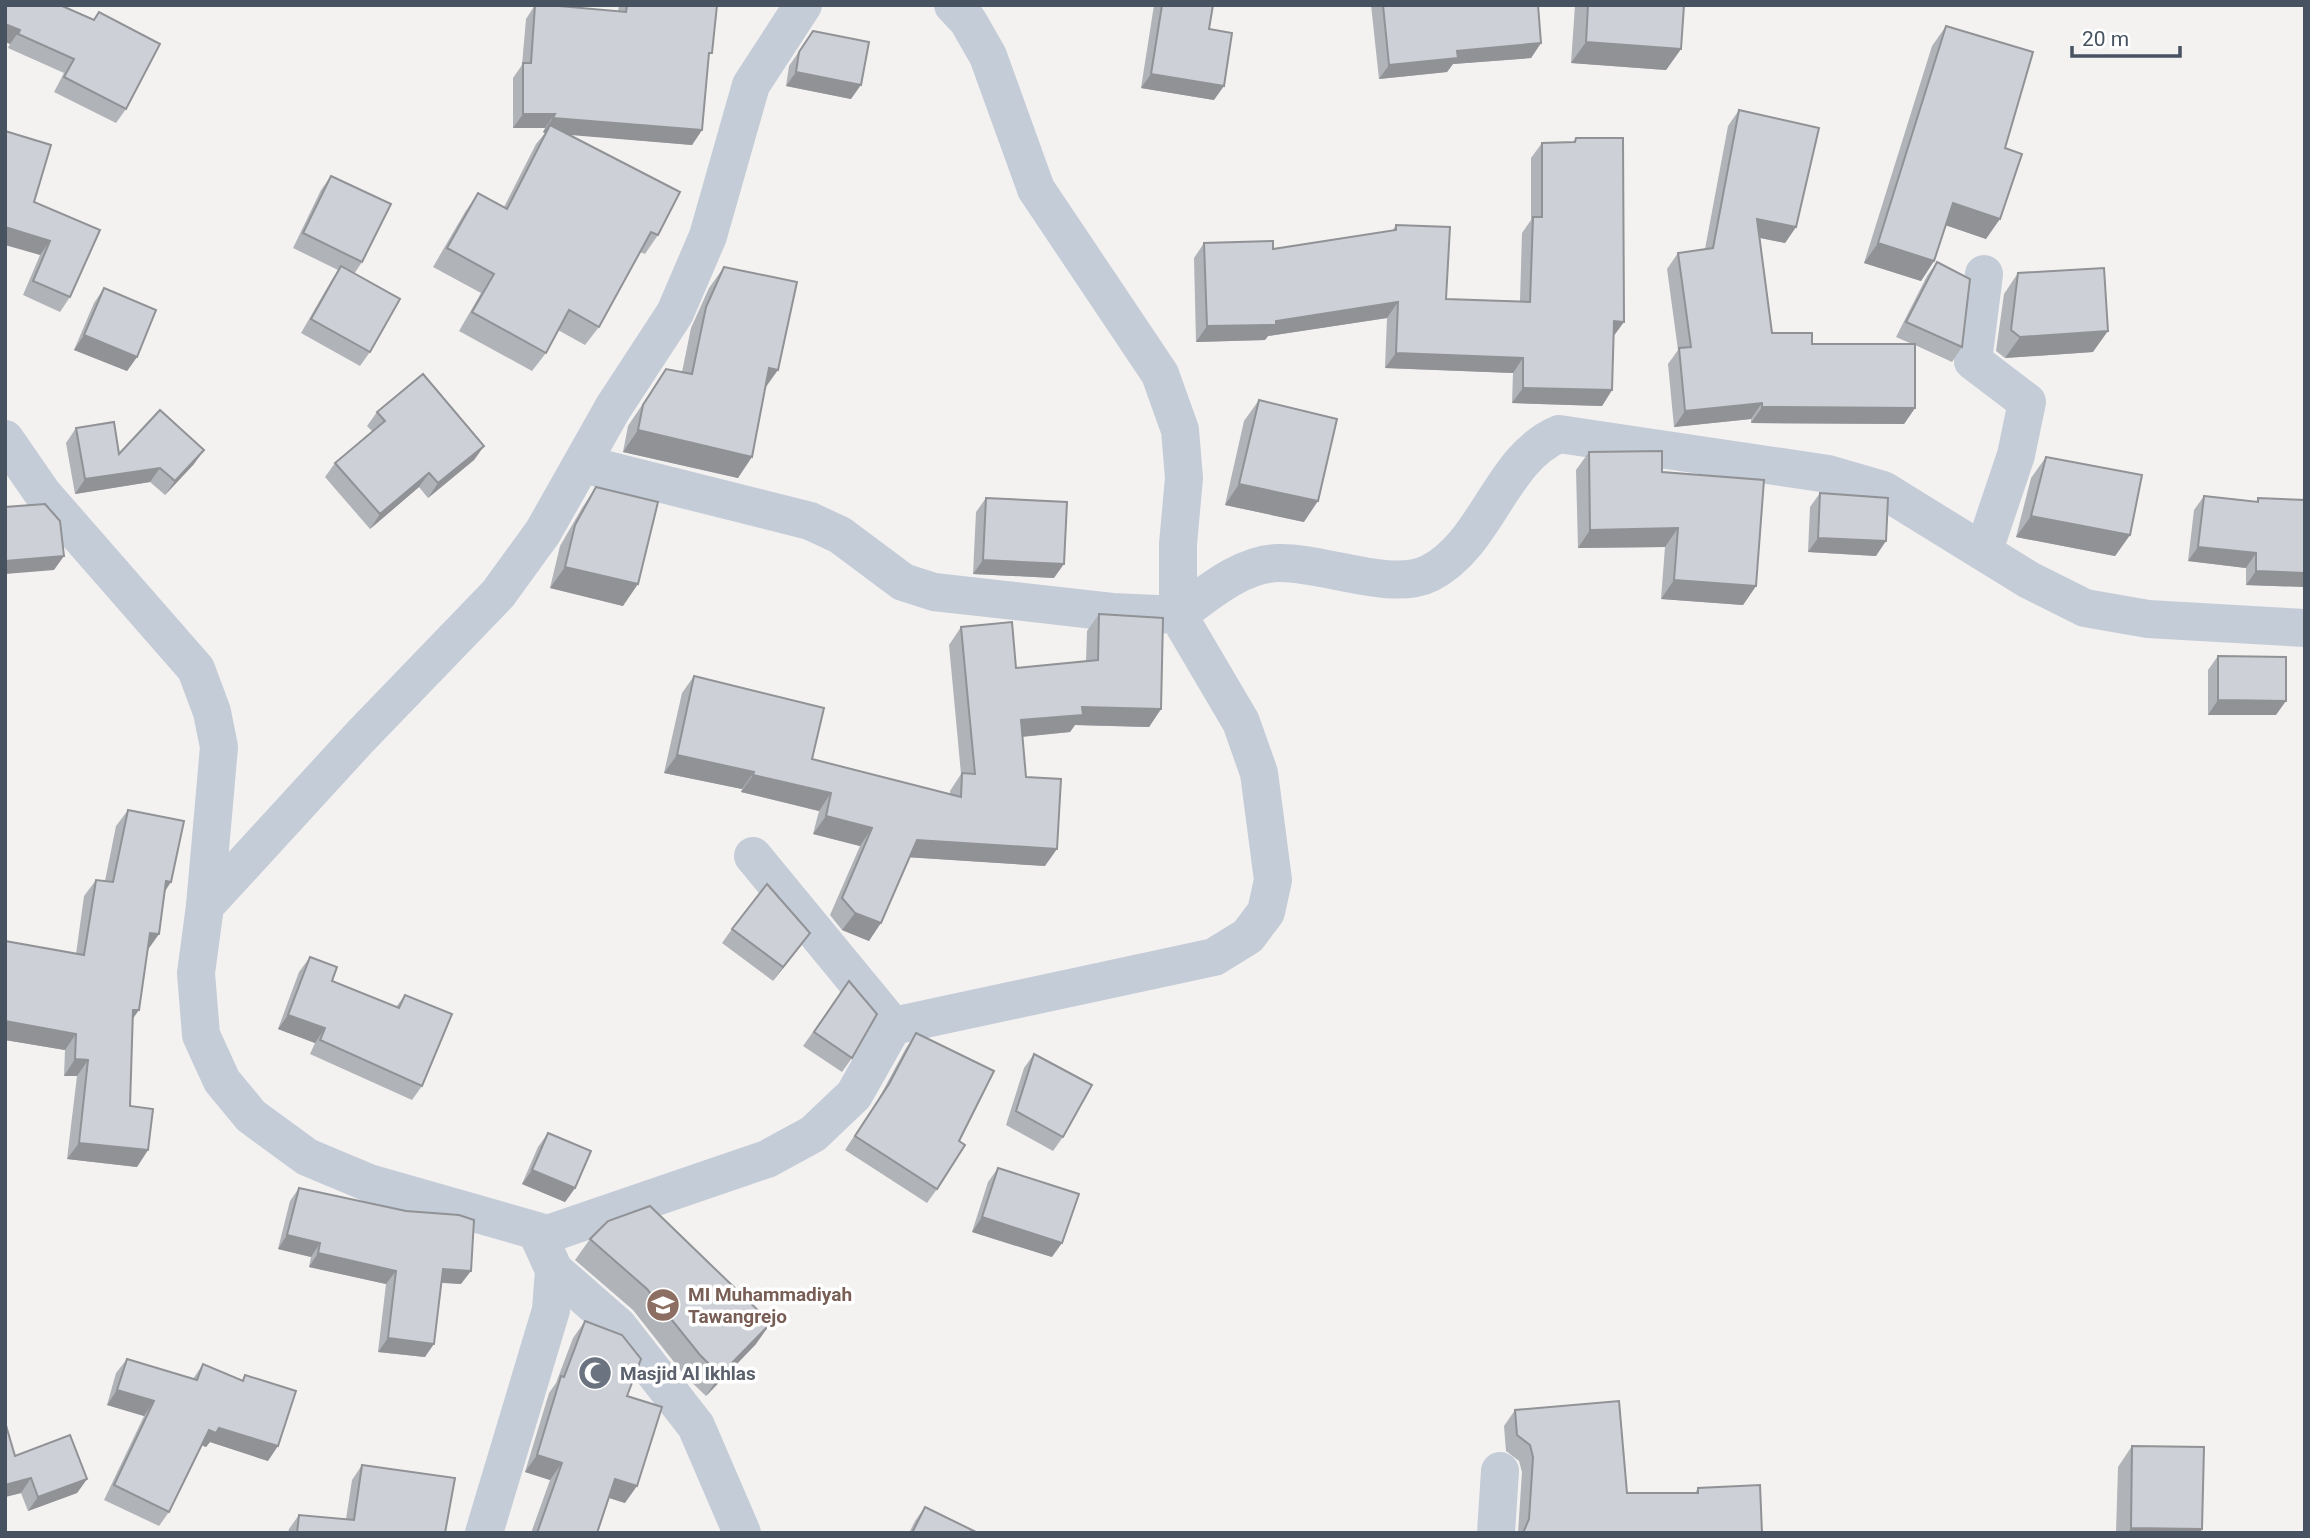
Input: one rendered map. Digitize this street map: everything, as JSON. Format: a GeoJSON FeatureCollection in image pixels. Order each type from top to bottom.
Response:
{"type":"FeatureCollection","features":[{"type":"Feature","properties":{"kind":"street"},"geometry":{"type":"LineString","coordinates":[[205,906],[360,737],[498,594],[543,532],[613,408],[675,313],[708,236],[751,85],[803,5]]}},
{"type":"Feature","properties":{"kind":"street"},"geometry":{"type":"LineString","coordinates":[[547,1253],[767,1159],[813,1134],[854,1095],[893,1026],[1214,957],[1248,936],[1266,912],[1273,880],[1259,773],[1241,722],[1178,615],[1178,544],[1184,478],[1180,430],[1160,374],[1036,189],[988,56],[966,11]]}},
{"type":"Feature","properties":{"kind":"street"},"geometry":{"type":"LineString","coordinates":[[1984,274],[1973,361],[2027,402],[2016,455],[1984,550]]}},
{"type":"Feature","properties":{"kind":"street"},"geometry":{"type":"LineString","coordinates":[[583,464],[810,521],[840,535],[903,582],[934,592],[1100,611],[1178,615],[1234,576],[1274,563],[1313,566],[1396,580],[1429,574],[1459,553],[1526,459],[1544,440],[1559,433],[1828,474],[1884,490],[2029,580],[2085,608],[2148,619],[2305,628]]}},
{"type":"Feature","properties":{"kind":"street"},"geometry":{"type":"LineString","coordinates":[[5,439],[43,494],[196,669],[212,712],[219,747],[205,906],[196,973],[201,1035],[222,1081],[251,1116],[307,1157],[369,1183],[544,1233],[551,1310],[484,1533]]}},
{"type":"Feature","properties":{"kind":"street"},"geometry":{"type":"LineString","coordinates":[[753,856],[893,1026]]}},
{"type":"Feature","properties":{"kind":"street"},"geometry":{"type":"LineString","coordinates":[[547,1253],[618,1326],[696,1426],[742,1533]]}},
{"type":"Feature","properties":{"kind":"street"},"geometry":{"type":"LineString","coordinates":[[1496,1533],[1500,1471]]}},
{"type":"Feature","properties":{"kind":"building"},"geometry":{"type":"Polygon","coordinates":[[[5,5],[60,5],[94,20],[99,12],[160,44],[126,109],[64,77],[74,59],[18,34],[20,30],[5,24],[5,5]]]}},
{"type":"Feature","properties":{"kind":"building"},"geometry":{"type":"Polygon","coordinates":[[[535,5],[626,12],[627,5],[717,5],[712,53],[709,53],[702,130],[553,118],[555,114],[523,114],[523,63],[531,63],[535,5]]]}},
{"type":"Feature","properties":{"kind":"building"},"geometry":{"type":"Polygon","coordinates":[[[1162,5],[1213,5],[1209,29],[1232,33],[1224,86],[1151,74],[1162,5]]]}},
{"type":"Feature","properties":{"kind":"building"},"geometry":{"type":"Polygon","coordinates":[[[1383,5],[1538,5],[1541,43],[1457,51],[1458,58],[1389,65],[1383,5]]]}},
{"type":"Feature","properties":{"kind":"building"},"geometry":{"type":"Polygon","coordinates":[[[1588,5],[1684,5],[1681,49],[1586,42],[1588,5]]]}},
{"type":"Feature","properties":{"kind":"building"},"geometry":{"type":"Polygon","coordinates":[[[1946,26],[2033,52],[2005,148],[2022,154],[2000,219],[1953,203],[1934,261],[1878,243],[1946,26]]]}},
{"type":"Feature","properties":{"kind":"building"},"geometry":{"type":"Polygon","coordinates":[[[813,31],[869,42],[861,85],[796,72],[799,52],[813,31]]]}},
{"type":"Feature","properties":{"kind":"building"},"geometry":{"type":"Polygon","coordinates":[[[1739,110],[1819,128],[1796,227],[1757,219],[1772,333],[1812,333],[1812,344],[1915,344],[1915,408],[1762,407],[1762,403],[1685,411],[1679,348],[1691,347],[1678,253],[1713,248],[1739,110]]]}},
{"type":"Feature","properties":{"kind":"building"},"geometry":{"type":"Polygon","coordinates":[[[550,125],[680,192],[658,235],[651,232],[599,327],[569,310],[546,353],[472,312],[494,274],[447,248],[478,193],[507,209],[550,125]]]}},
{"type":"Feature","properties":{"kind":"building"},"geometry":{"type":"Polygon","coordinates":[[[5,131],[51,145],[34,202],[100,230],[70,297],[33,281],[50,241],[5,227],[5,131]]]}},
{"type":"Feature","properties":{"kind":"building"},"geometry":{"type":"Polygon","coordinates":[[[1576,138],[1623,138],[1624,322],[1614,321],[1612,390],[1523,388],[1523,358],[1396,353],[1398,302],[1276,321],[1276,325],[1207,326],[1204,243],[1273,241],[1273,249],[1396,230],[1396,225],[1450,227],[1446,299],[1530,302],[1533,217],[1542,217],[1542,143],[1575,142],[1576,138]]]}},
{"type":"Feature","properties":{"kind":"building"},"geometry":{"type":"Polygon","coordinates":[[[331,176],[391,204],[362,262],[303,233],[331,176]]]}},
{"type":"Feature","properties":{"kind":"building"},"geometry":{"type":"Polygon","coordinates":[[[1937,262],[1970,279],[1962,347],[1906,322],[1937,262]]]}},
{"type":"Feature","properties":{"kind":"building"},"geometry":{"type":"Polygon","coordinates":[[[341,266],[400,299],[370,352],[311,319],[341,266]]]}},
{"type":"Feature","properties":{"kind":"building"},"geometry":{"type":"Polygon","coordinates":[[[724,267],[797,282],[778,370],[769,368],[752,457],[638,430],[643,405],[666,369],[692,374],[706,307],[724,267]]]}},
{"type":"Feature","properties":{"kind":"building"},"geometry":{"type":"Polygon","coordinates":[[[2104,268],[2108,331],[2020,337],[2011,330],[2018,273],[2104,268]]]}},
{"type":"Feature","properties":{"kind":"building"},"geometry":{"type":"Polygon","coordinates":[[[104,288],[156,310],[137,357],[84,335],[104,288]]]}},
{"type":"Feature","properties":{"kind":"building"},"geometry":{"type":"Polygon","coordinates":[[[423,374],[484,446],[438,483],[429,473],[380,514],[335,463],[385,421],[377,412],[423,374]]]}},
{"type":"Feature","properties":{"kind":"building"},"geometry":{"type":"Polygon","coordinates":[[[1259,400],[1337,419],[1318,501],[1239,484],[1259,400]]]}},
{"type":"Feature","properties":{"kind":"building"},"geometry":{"type":"Polygon","coordinates":[[[160,410],[204,450],[175,481],[160,468],[85,479],[76,428],[114,422],[119,454],[160,410]]]}},
{"type":"Feature","properties":{"kind":"building"},"geometry":{"type":"Polygon","coordinates":[[[1662,451],[1662,472],[1764,480],[1756,586],[1674,580],[1678,528],[1590,530],[1589,452],[1662,451]]]}},
{"type":"Feature","properties":{"kind":"building"},"geometry":{"type":"Polygon","coordinates":[[[2046,457],[2142,475],[2130,535],[2031,516],[2046,457]]]}},
{"type":"Feature","properties":{"kind":"building"},"geometry":{"type":"Polygon","coordinates":[[[596,487],[658,502],[638,584],[565,567],[575,525],[596,487]]]}},
{"type":"Feature","properties":{"kind":"building"},"geometry":{"type":"Polygon","coordinates":[[[1820,493],[1888,498],[1886,541],[1818,538],[1820,493]]]}},
{"type":"Feature","properties":{"kind":"building"},"geometry":{"type":"Polygon","coordinates":[[[2204,496],[2258,502],[2258,498],[2305,500],[2305,573],[2256,571],[2256,553],[2198,547],[2204,496]]]}},
{"type":"Feature","properties":{"kind":"building"},"geometry":{"type":"Polygon","coordinates":[[[986,498],[1067,502],[1064,564],[983,560],[986,498]]]}},
{"type":"Feature","properties":{"kind":"building"},"geometry":{"type":"Polygon","coordinates":[[[45,504],[60,521],[64,556],[5,561],[5,507],[45,504]]]}},
{"type":"Feature","properties":{"kind":"building"},"geometry":{"type":"Polygon","coordinates":[[[1099,614],[1163,618],[1161,709],[1082,707],[1083,715],[1021,720],[1026,777],[1061,779],[1057,849],[917,840],[881,923],[855,913],[842,898],[872,828],[826,816],[831,793],[677,755],[694,676],[824,708],[812,759],[961,797],[962,773],[975,774],[961,627],[1012,622],[1016,668],[1098,660],[1099,614]]]}},
{"type":"Feature","properties":{"kind":"building"},"geometry":{"type":"Polygon","coordinates":[[[2218,656],[2286,657],[2286,701],[2218,700],[2218,656]]]}},
{"type":"Feature","properties":{"kind":"building"},"geometry":{"type":"Polygon","coordinates":[[[128,810],[184,821],[171,882],[166,881],[159,934],[150,933],[139,1010],[133,1010],[130,1106],[153,1109],[148,1150],[79,1143],[88,1060],[75,1059],[76,1034],[5,1021],[5,941],[84,955],[96,880],[113,882],[128,810]]]}},
{"type":"Feature","properties":{"kind":"building"},"geometry":{"type":"Polygon","coordinates":[[[767,884],[810,933],[783,967],[732,929],[767,884]]]}},
{"type":"Feature","properties":{"kind":"building"},"geometry":{"type":"Polygon","coordinates":[[[310,957],[337,967],[332,981],[399,1008],[405,995],[452,1014],[422,1086],[320,1040],[325,1028],[288,1015],[310,957]]]}},
{"type":"Feature","properties":{"kind":"building"},"geometry":{"type":"Polygon","coordinates":[[[849,981],[877,1014],[852,1058],[814,1032],[849,981]]]}},
{"type":"Feature","properties":{"kind":"building"},"geometry":{"type":"Polygon","coordinates":[[[916,1033],[994,1071],[959,1141],[965,1145],[937,1189],[855,1136],[889,1084],[916,1033]]]}},
{"type":"Feature","properties":{"kind":"building"},"geometry":{"type":"Polygon","coordinates":[[[1034,1054],[1092,1085],[1063,1137],[1016,1111],[1034,1054]]]}},
{"type":"Feature","properties":{"kind":"building"},"geometry":{"type":"Polygon","coordinates":[[[548,1133],[591,1151],[575,1188],[532,1170],[548,1133]]]}},
{"type":"Feature","properties":{"kind":"building"},"geometry":{"type":"Polygon","coordinates":[[[998,1168],[1079,1194],[1062,1243],[982,1217],[998,1168]]]}},
{"type":"Feature","properties":{"kind":"building"},"geometry":{"type":"Polygon","coordinates":[[[299,1188],[406,1211],[459,1215],[474,1220],[471,1271],[443,1269],[434,1344],[388,1338],[396,1271],[318,1253],[320,1243],[287,1235],[299,1188]]]}},
{"type":"Feature","properties":{"kind":"building"},"geometry":{"type":"Polygon","coordinates":[[[650,1206],[771,1323],[720,1375],[700,1355],[647,1289],[590,1239],[608,1221],[650,1206]]]}},
{"type":"Feature","properties":{"kind":"building"},"geometry":{"type":"Polygon","coordinates":[[[585,1321],[622,1335],[641,1359],[627,1396],[662,1407],[637,1486],[615,1479],[597,1533],[537,1533],[562,1463],[537,1455],[561,1376],[564,1377],[585,1321]]]}},
{"type":"Feature","properties":{"kind":"building"},"geometry":{"type":"Polygon","coordinates":[[[127,1359],[197,1380],[203,1364],[243,1381],[245,1375],[296,1391],[278,1446],[219,1428],[216,1433],[209,1430],[169,1512],[114,1485],[154,1401],[117,1390],[127,1359]]]}},
{"type":"Feature","properties":{"kind":"building"},"geometry":{"type":"Polygon","coordinates":[[[1619,1401],[1627,1493],[1698,1493],[1698,1488],[1760,1485],[1762,1533],[1523,1533],[1529,1519],[1533,1457],[1530,1445],[1517,1435],[1515,1410],[1619,1401]]]}},
{"type":"Feature","properties":{"kind":"building"},"geometry":{"type":"Polygon","coordinates":[[[5,1422],[15,1456],[70,1435],[87,1479],[38,1497],[31,1478],[5,1485],[5,1422]]]}},
{"type":"Feature","properties":{"kind":"building"},"geometry":{"type":"Polygon","coordinates":[[[2132,1446],[2204,1447],[2202,1529],[2131,1528],[2132,1446]]]}},
{"type":"Feature","properties":{"kind":"building"},"geometry":{"type":"Polygon","coordinates":[[[362,1465],[455,1478],[445,1533],[297,1533],[299,1515],[354,1520],[362,1465]]]}},
{"type":"Feature","properties":{"kind":"building"},"geometry":{"type":"Polygon","coordinates":[[[925,1507],[978,1533],[912,1533],[925,1507]]]}},
{"type":"Feature","properties":{"kind":"place","name":"MI Muhammadiyah Tawangrejo"},"geometry":{"type":"Point","coordinates":[663,1305]}},
{"type":"Feature","properties":{"kind":"place","name":"Masjid Al Ikhlas"},"geometry":{"type":"Point","coordinates":[595,1373]}}]}
